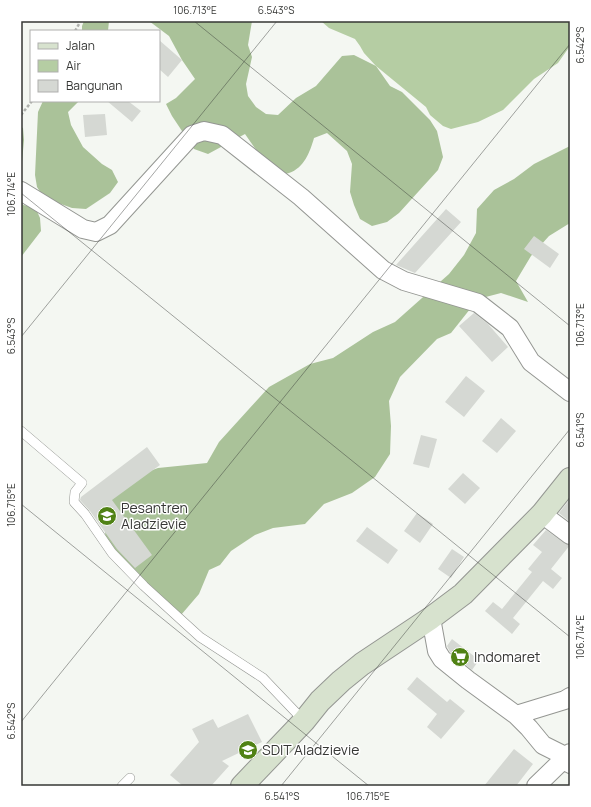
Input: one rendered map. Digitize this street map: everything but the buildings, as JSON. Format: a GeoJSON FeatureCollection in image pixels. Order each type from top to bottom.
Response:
{"type":"FeatureCollection","features":[{"type":"Feature","properties":{"kind":"main road"},"geometry":{"type":"LineString","coordinates":[[242,786],[341,680],[463,594],[542,514],[570,479]]}},
{"type":"Feature","properties":{"kind":"street"},"geometry":{"type":"LineString","coordinates":[[21,191],[83,229],[96,232],[110,225],[192,135],[204,131],[222,135],[301,196],[383,270],[404,281],[478,303],[499,318],[510,328],[531,362],[570,392]]}},
{"type":"Feature","properties":{"kind":"street"},"geometry":{"type":"LineString","coordinates":[[542,514],[570,535]]}},
{"type":"Feature","properties":{"kind":"street"},"geometry":{"type":"LineString","coordinates":[[431,618],[437,651],[442,659],[516,715],[543,745],[568,758],[536,786]]}},
{"type":"Feature","properties":{"kind":"street"},"geometry":{"type":"LineString","coordinates":[[516,715],[560,702],[570,697]]}},
{"type":"Feature","properties":{"kind":"lane"},"geometry":{"type":"LineString","coordinates":[[21,431],[82,483],[75,492],[74,502],[85,514],[112,553],[144,586],[200,637],[263,678],[304,721]]}},
{"type":"Feature","properties":{"kind":"lane"},"geometry":{"type":"LineString","coordinates":[[122,786],[130,778]]}},
{"type":"Feature","properties":{"kind":"path"},"geometry":{"type":"LineString","coordinates":[[76,30],[79,24],[78,21]]}},
{"type":"Feature","properties":{"kind":"path"},"geometry":{"type":"LineString","coordinates":[[21,115],[31,102]]}},
{"type":"Feature","properties":{"kind":"shaded area"},"geometry":{"type":"Polygon","coordinates":[[[84,21],[109,21],[108,30],[82,30],[84,21]]]}},
{"type":"Feature","properties":{"kind":"shaded area"},"geometry":{"type":"Polygon","coordinates":[[[149,21],[252,21],[248,45],[252,57],[246,84],[248,96],[256,107],[266,114],[278,115],[296,98],[316,86],[342,56],[354,55],[376,66],[390,86],[402,92],[430,120],[437,131],[443,157],[438,170],[399,213],[387,222],[372,226],[360,219],[354,205],[350,192],[352,164],[347,151],[327,133],[314,138],[306,159],[294,171],[285,174],[273,174],[245,134],[208,154],[194,149],[172,116],[166,104],[176,98],[195,79],[182,60],[169,36],[149,21]]]}},
{"type":"Feature","properties":{"kind":"shaded area"},"geometry":{"type":"Polygon","coordinates":[[[43,102],[78,102],[68,112],[71,125],[83,147],[102,164],[112,170],[118,182],[110,193],[86,209],[72,208],[44,198],[37,187],[35,175],[38,112],[43,102]]]}},
{"type":"Feature","properties":{"kind":"shaded area"},"geometry":{"type":"Polygon","coordinates":[[[21,127],[23,128],[24,140],[21,173],[21,127]]]}},
{"type":"Feature","properties":{"kind":"shaded area"},"geometry":{"type":"Polygon","coordinates":[[[570,146],[570,223],[549,236],[531,256],[516,281],[528,302],[501,293],[478,299],[451,333],[437,339],[400,377],[389,401],[391,426],[390,454],[375,477],[352,493],[324,504],[305,524],[273,528],[255,535],[231,551],[220,565],[209,570],[199,594],[181,615],[156,602],[116,564],[105,539],[106,515],[112,491],[133,477],[158,468],[207,463],[219,442],[269,387],[310,364],[333,358],[373,332],[395,322],[449,274],[464,255],[476,233],[477,209],[494,190],[514,179],[534,164],[570,146]]]}},
{"type":"Feature","properties":{"kind":"shaded area"},"geometry":{"type":"Polygon","coordinates":[[[21,198],[23,205],[35,207],[40,218],[41,231],[21,257],[21,198]]]}},
{"type":"Feature","properties":{"kind":"water"},"geometry":{"type":"Polygon","coordinates":[[[321,21],[570,21],[570,46],[558,63],[534,79],[503,110],[478,122],[451,129],[443,126],[430,115],[426,107],[376,66],[364,53],[355,39],[329,28],[321,21]]]}},
{"type":"Feature","properties":{"kind":"place","name":"Pesantren Aladzievie"},"geometry":{"type":"Point","coordinates":[107,516]}},
{"type":"Feature","properties":{"kind":"place","name":"Indomaret"},"geometry":{"type":"Point","coordinates":[460,657]}},
{"type":"Feature","properties":{"kind":"place","name":"SDIT Aladzievie"},"geometry":{"type":"Point","coordinates":[248,750]}}]}
